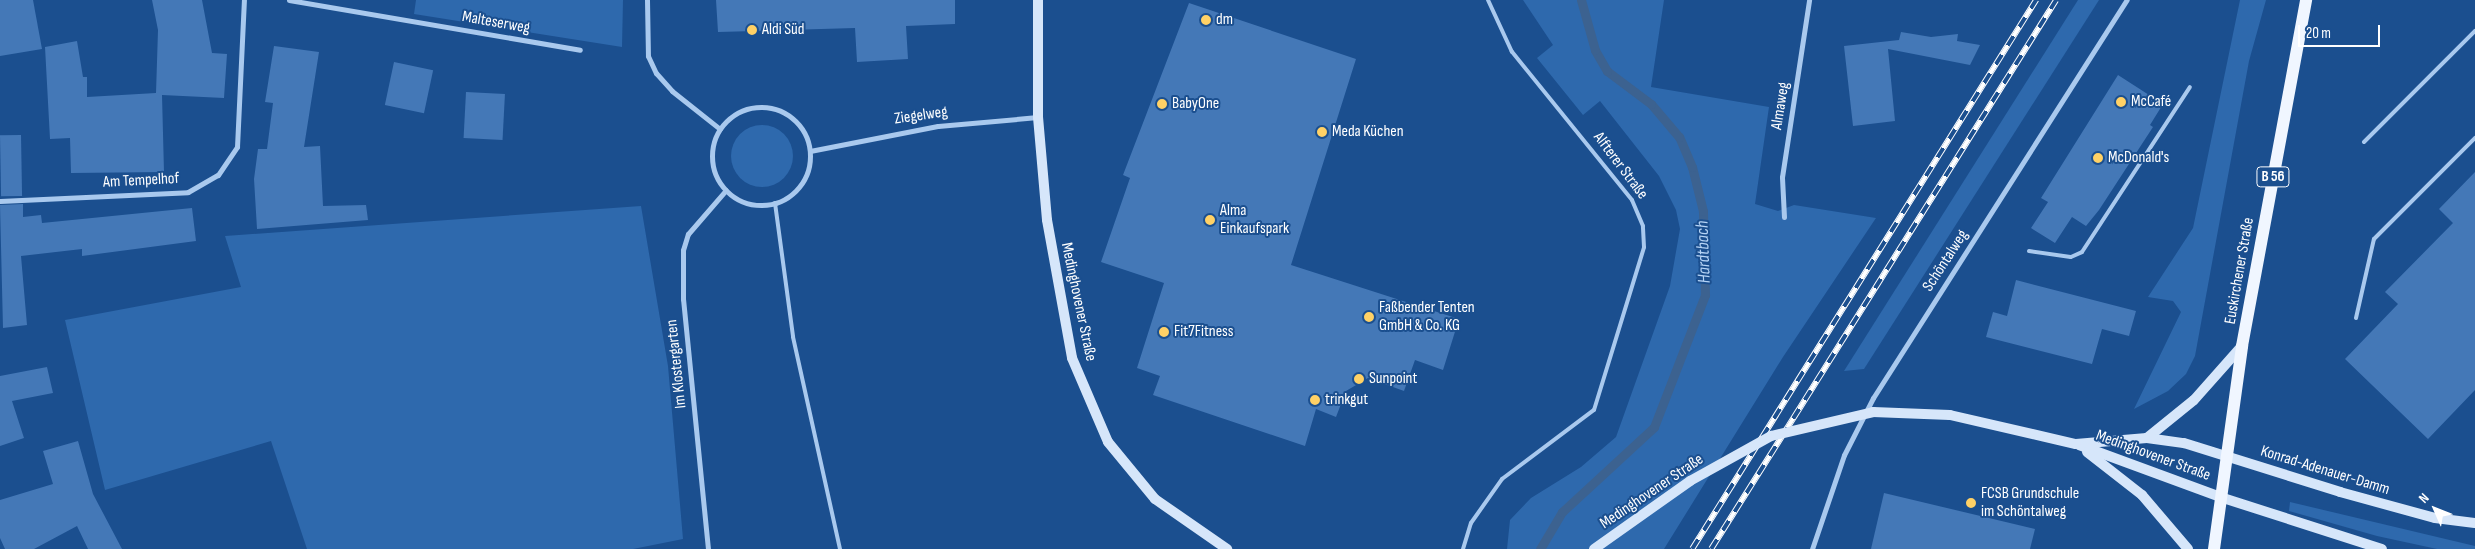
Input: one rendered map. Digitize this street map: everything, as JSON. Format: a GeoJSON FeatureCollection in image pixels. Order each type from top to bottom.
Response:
{"type":"FeatureCollection","features":[{"type":"Feature","properties":{"kind":"main road","name":"Medinghovener Straße"},"geometry":{"type":"LineString","coordinates":[[1038,0],[1038,117],[1047,220],[1072,358],[1108,442],[1155,499],[1227,549]]}},
{"type":"Feature","properties":{"kind":"main road","name":"Euskirchener Straße"},"geometry":{"type":"LineString","coordinates":[[2214,549],[2242,346],[2306,0]]}},
{"type":"Feature","properties":{"kind":"main road"},"geometry":{"type":"LineString","coordinates":[[2147,438],[2194,400],[2242,346]]}},
{"type":"Feature","properties":{"kind":"main road","name":"Medinghovener Straße"},"geometry":{"type":"LineString","coordinates":[[1594,549],[1690,481],[1771,436],[1873,412],[1950,415],[2076,444],[2220,497]]}},
{"type":"Feature","properties":{"kind":"main road","name":"Medinghovener Straße"},"geometry":{"type":"LineString","coordinates":[[2076,444],[2147,438],[2184,443],[2226,456]]}},
{"type":"Feature","properties":{"kind":"main road"},"geometry":{"type":"LineString","coordinates":[[2076,444],[2160,514],[2188,549]]}},
{"type":"Feature","properties":{"kind":"main road","name":"Konrad-Adenauer-Damm"},"geometry":{"type":"LineString","coordinates":[[2226,456],[2435,518],[2475,523]]}},
{"type":"Feature","properties":{"kind":"main road"},"geometry":{"type":"LineString","coordinates":[[2220,497],[2377,548]]}},
{"type":"Feature","properties":{"kind":"main road"},"geometry":{"type":"LineString","coordinates":[[2350,549],[2377,548]]}},
{"type":"Feature","properties":{"kind":"street","name":"Am Tempelhof"},"geometry":{"type":"LineString","coordinates":[[0,201],[188,192],[218,175],[237,147],[244,0]]}},
{"type":"Feature","properties":{"kind":"street","name":"Malteserweg"},"geometry":{"type":"LineString","coordinates":[[289,0],[580,50]]}},
{"type":"Feature","properties":{"kind":"street"},"geometry":{"type":"LineString","coordinates":[[647,0],[648,56],[656,73],[672,91],[720,129]]}},
{"type":"Feature","properties":{"kind":"street","name":"Almaweg"},"geometry":{"type":"LineString","coordinates":[[1784,217],[1782,177],[1809,0]]}},
{"type":"Feature","properties":{"kind":"street","name":"Schöntalweg"},"geometry":{"type":"LineString","coordinates":[[1812,549],[1844,455],[1873,398],[2127,0]]}},
{"type":"Feature","properties":{"kind":"street"},"geometry":{"type":"LineString","coordinates":[[770,107],[798,123],[810,150],[803,182],[775,203],[745,202],[726,190],[712,157],[720,129],[743,110],[770,107]]}},
{"type":"Feature","properties":{"kind":"street","name":"Ziegelweg"},"geometry":{"type":"LineString","coordinates":[[810,150],[938,126],[1038,117]]}},
{"type":"Feature","properties":{"kind":"street","name":"Im Klostergarten"},"geometry":{"type":"LineString","coordinates":[[708,549],[683,299],[683,250],[688,234],[726,190]]}},
{"type":"Feature","properties":{"kind":"lane","name":"Alfterer Straße"},"geometry":{"type":"LineString","coordinates":[[1463,549],[1471,524],[1491,492],[1530,456],[1587,418],[1599,400],[1642,262],[1644,235],[1632,200],[1512,52],[1488,0]]}},
{"type":"Feature","properties":{"kind":"lane"},"geometry":{"type":"LineString","coordinates":[[2364,142],[2475,31]]}},
{"type":"Feature","properties":{"kind":"lane"},"geometry":{"type":"LineString","coordinates":[[2028,251],[2072,257],[2082,252],[2190,87]]}},
{"type":"Feature","properties":{"kind":"lane"},"geometry":{"type":"LineString","coordinates":[[2356,318],[2374,239],[2475,138]]}},
{"type":"Feature","properties":{"kind":"lane"},"geometry":{"type":"LineString","coordinates":[[775,203],[793,337],[840,549]]}},
{"type":"Feature","properties":{"kind":"shaded area"},"geometry":{"type":"Polygon","coordinates":[[[416,0],[623,0],[622,47],[414,14],[416,0]]]}},
{"type":"Feature","properties":{"kind":"shaded area"},"geometry":{"type":"Polygon","coordinates":[[[1523,0],[1664,0],[1651,87],[1769,107],[1755,204],[1778,211],[1794,205],[1876,218],[1783,357],[1664,549],[1507,549],[1510,520],[1531,498],[1581,467],[1616,437],[1670,286],[1680,229],[1676,210],[1659,176],[1600,101],[1583,115],[1537,58],[1553,45],[1523,0]]]}},
{"type":"Feature","properties":{"kind":"shaded area"},"geometry":{"type":"Polygon","coordinates":[[[2078,0],[2099,0],[1864,369],[1844,371],[2078,0]]]}},
{"type":"Feature","properties":{"kind":"shaded area"},"geometry":{"type":"Polygon","coordinates":[[[2240,0],[2266,0],[2249,61],[2195,356],[2186,374],[2168,391],[2134,409],[2181,312],[2173,301],[2148,297],[2193,228],[2240,0]]]}},
{"type":"Feature","properties":{"kind":"shaded area"},"geometry":{"type":"Polygon","coordinates":[[[762,125],[774,127],[784,134],[791,144],[793,156],[791,168],[784,178],[774,185],[762,187],[750,185],[740,178],[733,168],[731,156],[733,144],[740,134],[750,127],[762,125]]]}},
{"type":"Feature","properties":{"kind":"shaded area"},"geometry":{"type":"Polygon","coordinates":[[[641,206],[668,366],[683,539],[633,549],[307,549],[271,441],[105,490],[65,320],[241,287],[225,236],[641,206]]]}},
{"type":"Feature","properties":{"kind":"shaded area"},"geometry":{"type":"Polygon","coordinates":[[[2290,502],[2475,546],[2475,549],[2437,549],[2377,536],[2289,511],[2290,502]]]}},
{"type":"Feature","properties":{"kind":"building"},"geometry":{"type":"Polygon","coordinates":[[[0,0],[33,0],[42,49],[0,56],[0,0]]]}},
{"type":"Feature","properties":{"kind":"building"},"geometry":{"type":"Polygon","coordinates":[[[152,0],[202,0],[212,53],[227,54],[224,98],[162,95],[164,172],[71,173],[70,138],[50,139],[45,47],[77,41],[83,77],[87,77],[87,97],[156,93],[158,30],[152,0]]]}},
{"type":"Feature","properties":{"kind":"building","name":"Aldi Süd"},"geometry":{"type":"Polygon","coordinates":[[[716,0],[955,0],[955,24],[906,26],[908,59],[857,62],[855,28],[718,32],[716,0]]]}},
{"type":"Feature","properties":{"kind":"building","name":"Alma Einkaufspark"},"geometry":{"type":"Polygon","coordinates":[[[1189,3],[1356,59],[1291,265],[1459,319],[1443,370],[1415,360],[1404,391],[1368,378],[1346,391],[1336,417],[1316,409],[1305,446],[1153,395],[1160,376],[1137,368],[1164,283],[1101,262],[1130,178],[1123,175],[1189,3]]]}},
{"type":"Feature","properties":{"kind":"building"},"geometry":{"type":"Polygon","coordinates":[[[1901,32],[1931,37],[1958,34],[1957,41],[1980,45],[1970,65],[1888,49],[1895,121],[1853,126],[1844,46],[1899,40],[1901,32]]]}},
{"type":"Feature","properties":{"kind":"building"},"geometry":{"type":"Polygon","coordinates":[[[274,46],[319,52],[304,147],[320,146],[323,206],[366,205],[368,220],[257,229],[254,179],[258,149],[267,149],[273,103],[265,102],[274,46]]]}},
{"type":"Feature","properties":{"kind":"building"},"geometry":{"type":"Polygon","coordinates":[[[394,62],[433,70],[424,113],[385,105],[394,62]]]}},
{"type":"Feature","properties":{"kind":"building","name":"McDonald's"},"geometry":{"type":"Polygon","coordinates":[[[2118,75],[2163,104],[2150,125],[2153,127],[2099,210],[2086,226],[2072,217],[2055,243],[2031,228],[2048,202],[2041,198],[2118,75]]]}},
{"type":"Feature","properties":{"kind":"building"},"geometry":{"type":"Polygon","coordinates":[[[466,92],[505,94],[503,140],[464,138],[466,92]]]}},
{"type":"Feature","properties":{"kind":"building"},"geometry":{"type":"Polygon","coordinates":[[[0,135],[21,135],[22,196],[1,196],[0,135]]]}},
{"type":"Feature","properties":{"kind":"building"},"geometry":{"type":"Polygon","coordinates":[[[2475,172],[2475,390],[2428,439],[2345,359],[2398,304],[2385,292],[2453,223],[2439,209],[2475,172]]]}},
{"type":"Feature","properties":{"kind":"building"},"geometry":{"type":"Polygon","coordinates":[[[23,204],[23,217],[41,215],[42,223],[192,208],[196,241],[82,256],[82,249],[21,256],[27,325],[3,328],[0,205],[23,204]]]}},
{"type":"Feature","properties":{"kind":"building"},"geometry":{"type":"Polygon","coordinates":[[[2016,280],[2136,311],[2129,336],[2102,329],[2092,364],[1986,337],[1993,312],[2007,316],[2016,280]]]}},
{"type":"Feature","properties":{"kind":"building"},"geometry":{"type":"Polygon","coordinates":[[[47,367],[53,393],[12,401],[24,438],[0,446],[0,376],[47,367]]]}},
{"type":"Feature","properties":{"kind":"building"},"geometry":{"type":"Polygon","coordinates":[[[78,441],[93,494],[122,549],[88,549],[77,526],[34,549],[5,549],[0,538],[0,500],[53,484],[43,451],[78,441]]]}},
{"type":"Feature","properties":{"kind":"building"},"geometry":{"type":"Polygon","coordinates":[[[1884,493],[2035,529],[2030,549],[1871,549],[1884,493]]]}},
{"type":"Feature","properties":{"kind":"waterway","name":"Hardtbach"},"geometry":{"type":"LineString","coordinates":[[1540,549],[1562,512],[1654,427],[1705,295],[1703,211],[1692,167],[1679,137],[1651,104],[1607,71],[1595,50],[1581,0]]}},
{"type":"Feature","properties":{"kind":"railway"},"geometry":{"type":"LineString","coordinates":[[1692,549],[2036,0]]}},
{"type":"Feature","properties":{"kind":"railway"},"geometry":{"type":"LineString","coordinates":[[1711,549],[2056,0]]}},
{"type":"Feature","properties":{"kind":"place","name":"dm"},"geometry":{"type":"Point","coordinates":[1206,20]}},
{"type":"Feature","properties":{"kind":"place","name":"Aldi Süd"},"geometry":{"type":"Point","coordinates":[752,30]}},
{"type":"Feature","properties":{"kind":"place","name":"McCafé"},"geometry":{"type":"Point","coordinates":[2121,102]}},
{"type":"Feature","properties":{"kind":"place","name":"BabyOne"},"geometry":{"type":"Point","coordinates":[1162,104]}},
{"type":"Feature","properties":{"kind":"place","name":"Meda Küchen"},"geometry":{"type":"Point","coordinates":[1322,132]}},
{"type":"Feature","properties":{"kind":"place","name":"McDonald's"},"geometry":{"type":"Point","coordinates":[2098,158]}},
{"type":"Feature","properties":{"kind":"place","name":"Alma Einkaufspark"},"geometry":{"type":"Point","coordinates":[1210,220]}},
{"type":"Feature","properties":{"kind":"place","name":"Faßbender Tenten GmbH & Co. KG"},"geometry":{"type":"Point","coordinates":[1369,317]}},
{"type":"Feature","properties":{"kind":"place","name":"Fit7Fitness"},"geometry":{"type":"Point","coordinates":[1164,332]}},
{"type":"Feature","properties":{"kind":"place","name":"Sunpoint"},"geometry":{"type":"Point","coordinates":[1359,379]}},
{"type":"Feature","properties":{"kind":"place","name":"trinkgut"},"geometry":{"type":"Point","coordinates":[1315,400]}},
{"type":"Feature","properties":{"kind":"place","name":"FCSB Grundschule im Schöntalweg"},"geometry":{"type":"Point","coordinates":[1971,503]}}]}
